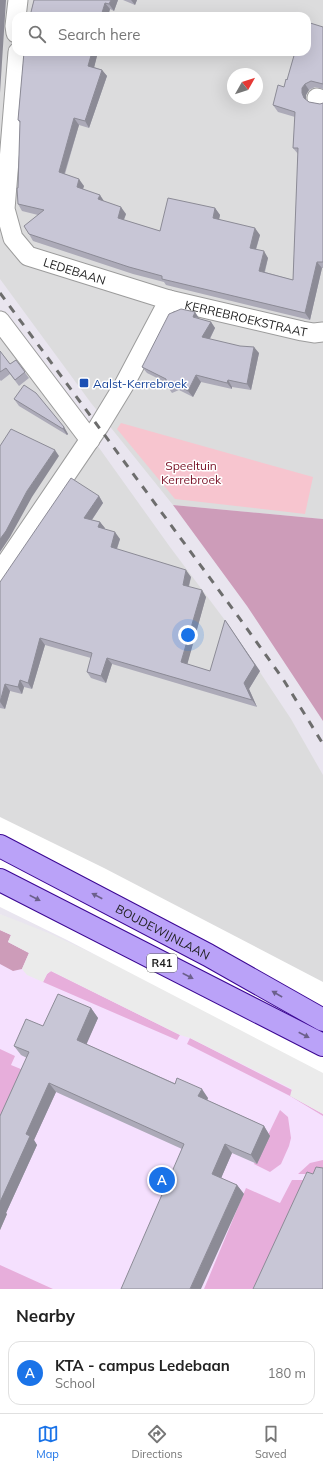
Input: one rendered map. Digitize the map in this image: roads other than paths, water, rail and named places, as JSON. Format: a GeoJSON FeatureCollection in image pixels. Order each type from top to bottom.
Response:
{"type":"FeatureCollection","features":[{"type":"Feature","properties":{"kind":"main road","name":"BOUDEWIJNLAAN"},"geometry":{"type":"LineString","coordinates":[[0,846],[208,955],[323,1020]]}},
{"type":"Feature","properties":{"kind":"main road","name":"R41"},"geometry":{"type":"LineString","coordinates":[[0,880],[323,1045]]}},
{"type":"Feature","properties":{"kind":"street"},"geometry":{"type":"LineString","coordinates":[[17,12],[18,0]]}},
{"type":"Feature","properties":{"kind":"street","name":"LEDEBAAN"},"geometry":{"type":"LineString","coordinates":[[18,56],[5,209],[12,238],[28,256],[169,300]]}},
{"type":"Feature","properties":{"kind":"street"},"geometry":{"type":"LineString","coordinates":[[0,572],[90,440],[124,385],[169,300]]}},
{"type":"Feature","properties":{"kind":"street","name":"KERREBROEKSTRAAT"},"geometry":{"type":"LineString","coordinates":[[169,300],[302,331],[314,333],[323,332]]}},
{"type":"Feature","properties":{"kind":"street"},"geometry":{"type":"LineString","coordinates":[[0,321],[90,440]]}},
{"type":"Feature","properties":{"kind":"railway"},"geometry":{"type":"LineString","coordinates":[[0,293],[243,623],[283,679],[323,744]]}},
{"type":"Feature","properties":{"kind":"place","name":"Aalst-Kerrebroek"},"geometry":{"type":"Point","coordinates":[84,383]}},
{"type":"Feature","properties":{"kind":"place","name":"KTA - campus Ledebaan"},"geometry":{"type":"Point","coordinates":[162,1180]}},
{"type":"Feature","properties":{"kind":"park label","name":"Speeltuin Kerrebroek"},"geometry":{"type":"Point","coordinates":[191,472]}}]}
